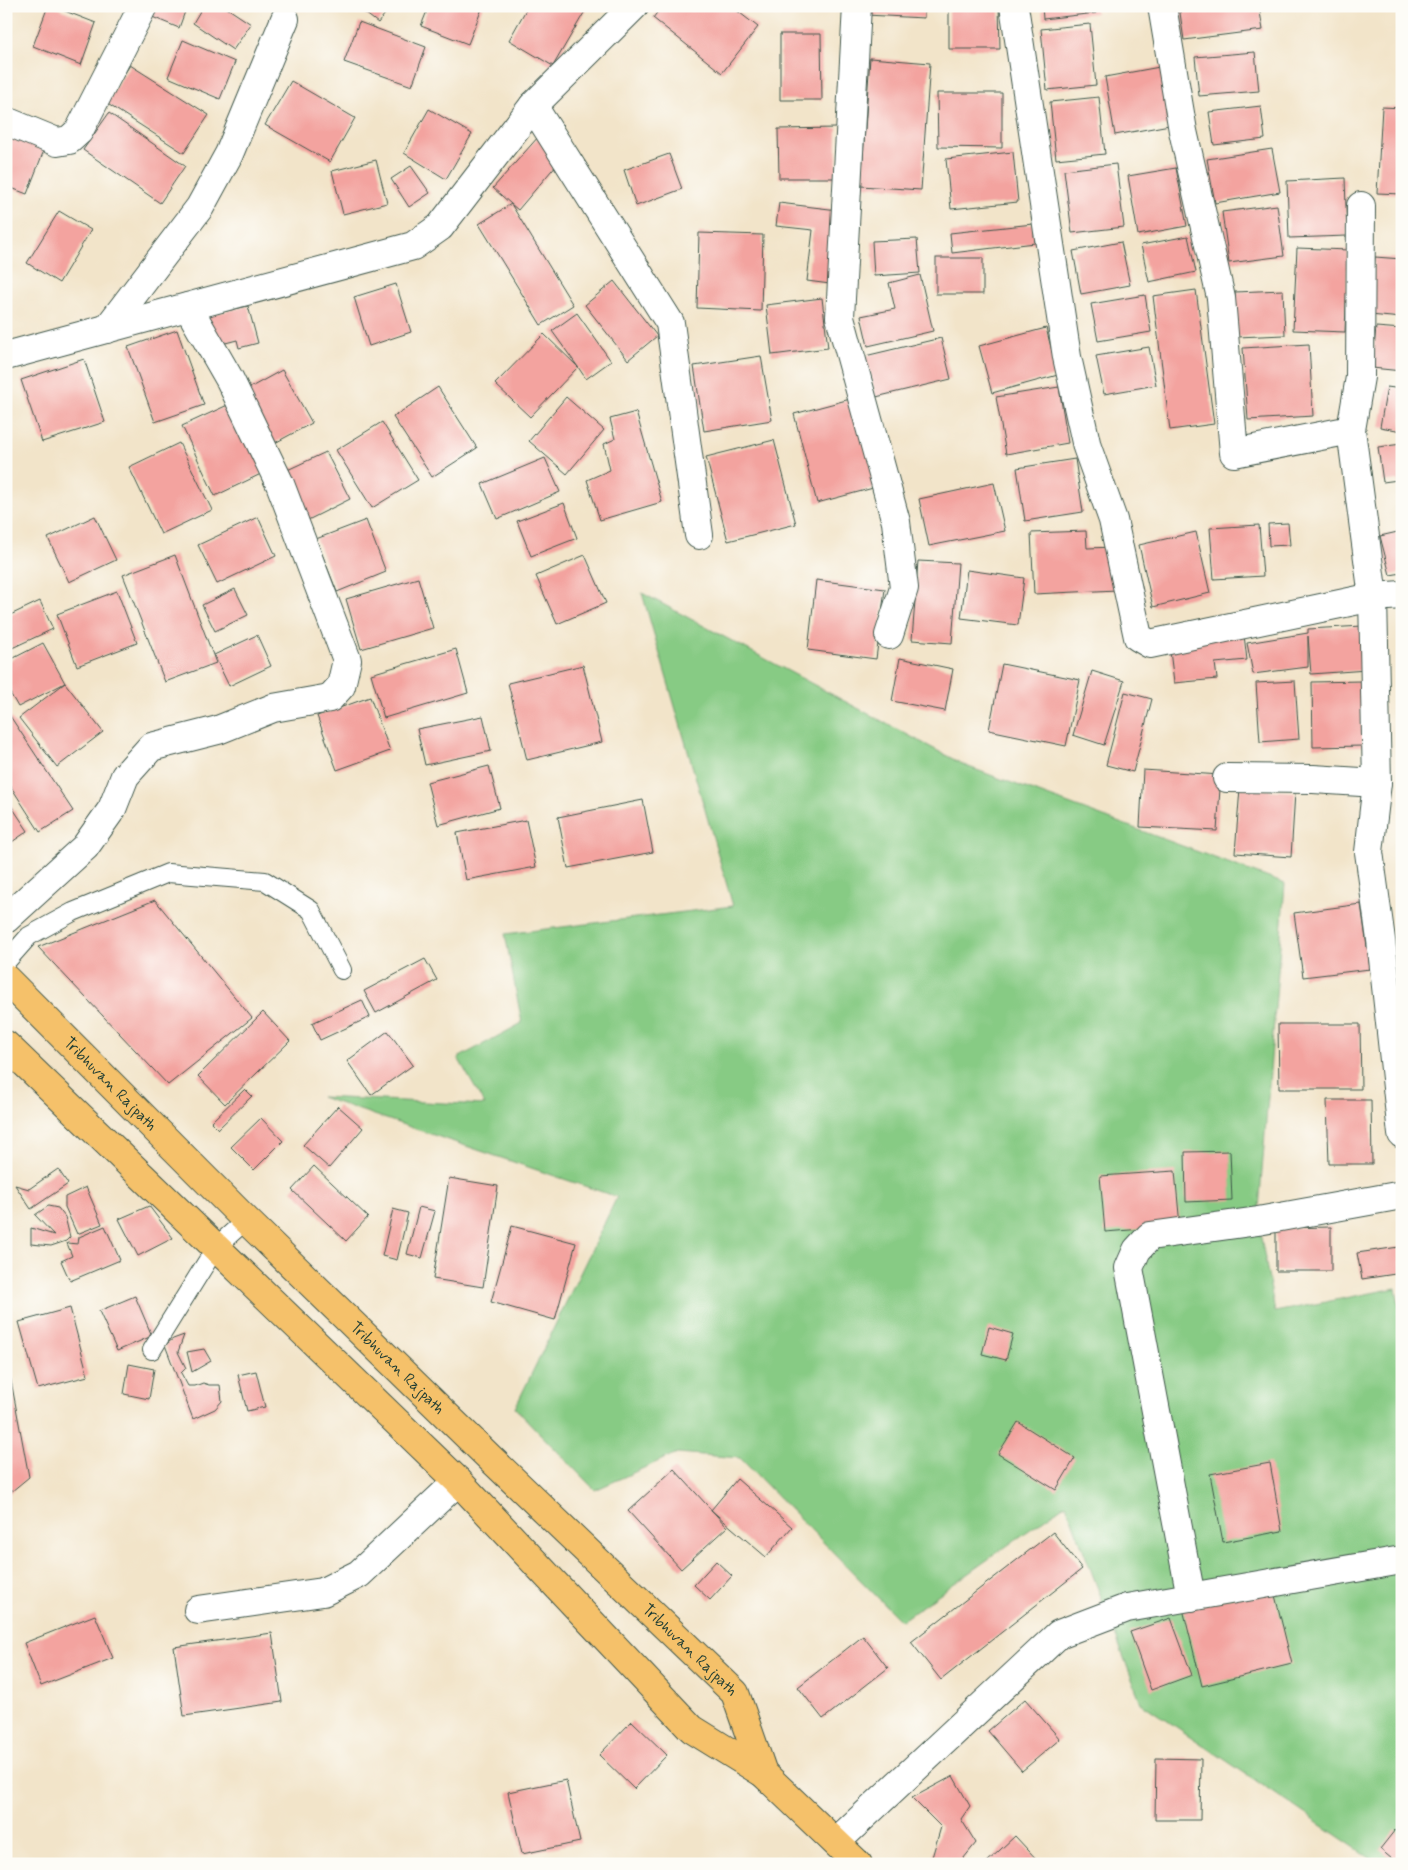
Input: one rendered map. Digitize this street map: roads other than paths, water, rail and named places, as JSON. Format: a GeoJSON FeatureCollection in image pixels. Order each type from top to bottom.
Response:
{"type":"FeatureCollection","features":[{"type":"Feature","properties":{"kind":"highway","name":"Tribhuvan Rajpath"},"geometry":{"type":"LineString","coordinates":[[6,979],[246,1220],[735,1693],[763,1773]]}},
{"type":"Feature","properties":{"kind":"highway","name":"Tribhuvan Rajpath"},"geometry":{"type":"LineString","coordinates":[[6,1045],[458,1481],[692,1729],[763,1773],[858,1864]]}},
{"type":"Feature","properties":{"kind":"street"},"geometry":{"type":"LineString","coordinates":[[6,120],[57,142],[69,140],[79,132],[143,6]]}},
{"type":"Feature","properties":{"kind":"street"},"geometry":{"type":"LineString","coordinates":[[856,6],[840,317],[896,522],[904,588],[889,635]]}},
{"type":"Feature","properties":{"kind":"street"},"geometry":{"type":"LineString","coordinates":[[1014,6],[1067,357],[1087,447],[1113,520],[1138,637],[1150,644],[1373,597],[1402,595]]}},
{"type":"Feature","properties":{"kind":"street"},"geometry":{"type":"LineString","coordinates":[[1162,6],[1183,131],[1221,298],[1234,453],[1351,430]]}},
{"type":"Feature","properties":{"kind":"street"},"geometry":{"type":"LineString","coordinates":[[6,356],[413,246],[440,227],[533,106],[623,10]]}},
{"type":"Feature","properties":{"kind":"street"},"geometry":{"type":"LineString","coordinates":[[107,329],[200,207],[229,154],[285,18]]}},
{"type":"Feature","properties":{"kind":"street"},"geometry":{"type":"LineString","coordinates":[[533,106],[670,323],[699,535]]}},
{"type":"Feature","properties":{"kind":"street"},"geometry":{"type":"LineString","coordinates":[[1361,206],[1360,377],[1351,430],[1373,597],[1377,782],[1369,852],[1391,938],[1402,1134]]}},
{"type":"Feature","properties":{"kind":"street"},"geometry":{"type":"LineString","coordinates":[[6,919],[85,847],[112,809],[125,776],[151,747],[218,730],[273,708],[330,698],[341,686],[347,660],[280,484],[230,380],[188,307]]}},
{"type":"Feature","properties":{"kind":"street"},"geometry":{"type":"LineString","coordinates":[[1227,778],[1377,782]]}},
{"type":"Feature","properties":{"kind":"street"},"geometry":{"type":"LineString","coordinates":[[1191,1597],[1129,1268],[1137,1250],[1150,1236],[1258,1221],[1402,1195]]}},
{"type":"Feature","properties":{"kind":"street"},"geometry":{"type":"LineString","coordinates":[[198,1610],[323,1592],[359,1574],[458,1481]]}},
{"type":"Feature","properties":{"kind":"street"},"geometry":{"type":"LineString","coordinates":[[836,1842],[1059,1634],[1127,1608],[1402,1560]]}},
{"type":"Feature","properties":{"kind":"lane"},"geometry":{"type":"LineString","coordinates":[[6,962],[29,936],[73,912],[168,873],[265,881],[310,910],[342,970]]}},
{"type":"Feature","properties":{"kind":"lane"},"geometry":{"type":"LineString","coordinates":[[152,1350],[216,1247],[246,1220]]}}]}
